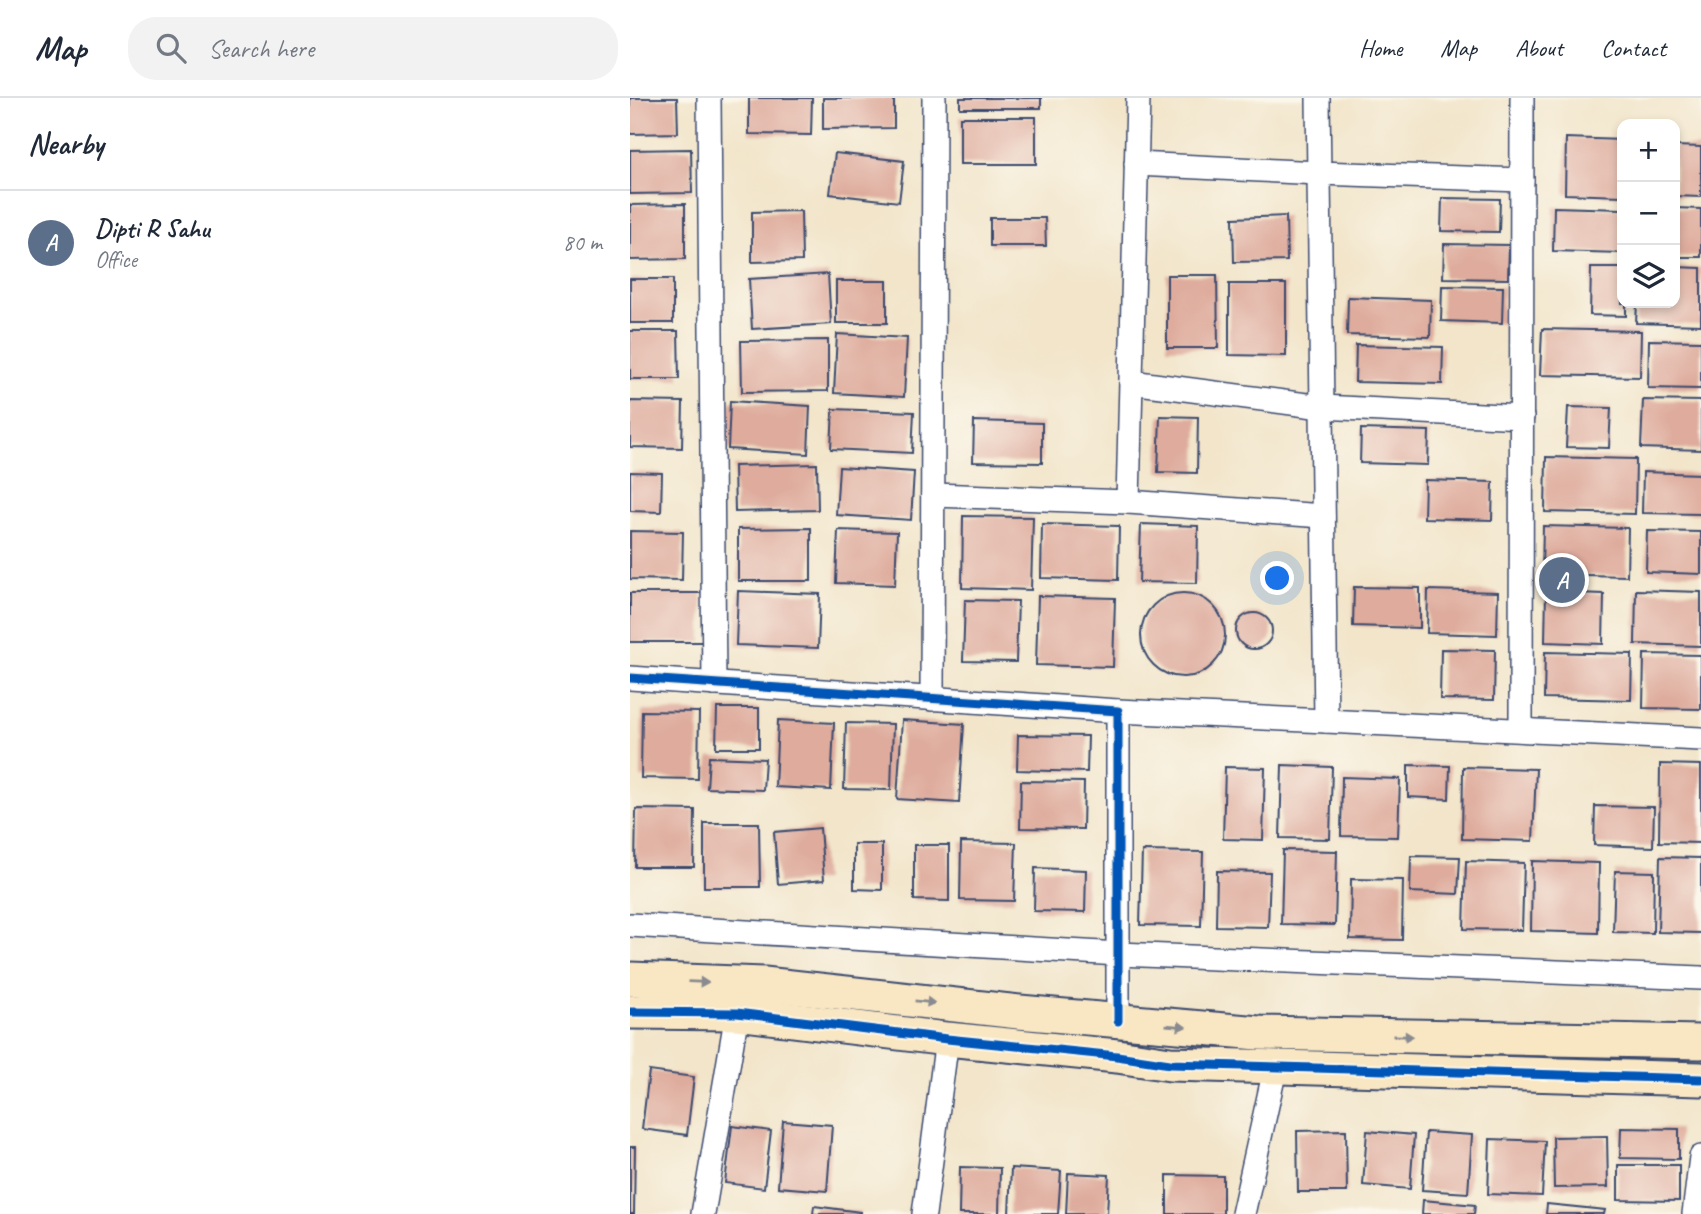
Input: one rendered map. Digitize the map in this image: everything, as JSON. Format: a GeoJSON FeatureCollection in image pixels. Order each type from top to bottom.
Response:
{"type":"FeatureCollection","features":[{"type":"Feature","properties":{"kind":"street"},"geometry":{"type":"LineString","coordinates":[[709,98],[714,684]]}},
{"type":"Feature","properties":{"kind":"street"},"geometry":{"type":"LineString","coordinates":[[932,699],[934,98]]}},
{"type":"Feature","properties":{"kind":"street"},"geometry":{"type":"LineString","coordinates":[[1128,502],[1138,98]]}},
{"type":"Feature","properties":{"kind":"street"},"geometry":{"type":"LineString","coordinates":[[1318,98],[1326,721]]}},
{"type":"Feature","properties":{"kind":"street"},"geometry":{"type":"LineString","coordinates":[[1521,730],[1522,98]]}},
{"type":"Feature","properties":{"kind":"street"},"geometry":{"type":"LineString","coordinates":[[1136,164],[1522,180]]}},
{"type":"Feature","properties":{"kind":"street"},"geometry":{"type":"LineString","coordinates":[[1131,382],[1322,407],[1522,417]]}},
{"type":"Feature","properties":{"kind":"street"},"geometry":{"type":"LineString","coordinates":[[933,495],[1128,502],[1323,516]]}},
{"type":"Feature","properties":{"kind":"street"},"geometry":{"type":"LineString","coordinates":[[630,678],[1118,711],[1701,739]]}},
{"type":"Feature","properties":{"kind":"street"},"geometry":{"type":"LineString","coordinates":[[1118,711],[1118,1021]]}},
{"type":"Feature","properties":{"kind":"street"},"geometry":{"type":"LineString","coordinates":[[630,925],[1119,954],[1701,978]]}},
{"type":"Feature","properties":{"kind":"street"},"geometry":{"type":"LineString","coordinates":[[630,979],[764,984],[1019,1012],[1259,1033],[1701,1042]]}},
{"type":"Feature","properties":{"kind":"street"},"geometry":{"type":"LineString","coordinates":[[630,1012],[737,1013],[947,1039],[1117,1056],[1170,1065],[1701,1079]]}},
{"type":"Feature","properties":{"kind":"street"},"geometry":{"type":"LineString","coordinates":[[1014,1046],[1019,1012]]}},
{"type":"Feature","properties":{"kind":"street"},"geometry":{"type":"LineString","coordinates":[[703,1214],[737,1013]]}},
{"type":"Feature","properties":{"kind":"street"},"geometry":{"type":"LineString","coordinates":[[924,1214],[947,1039]]}},
{"type":"Feature","properties":{"kind":"street"},"geometry":{"type":"LineString","coordinates":[[1243,1214],[1275,1069]]}},
{"type":"Feature","properties":{"kind":"street"},"geometry":{"type":"LineString","coordinates":[[1694,1214],[1701,1157]]}},
{"type":"Feature","properties":{"kind":"building"},"geometry":{"type":"Polygon","coordinates":[[[630,98],[677,98],[678,133],[630,134],[630,98]]]}},
{"type":"Feature","properties":{"kind":"building"},"geometry":{"type":"Polygon","coordinates":[[[749,98],[812,98],[811,135],[749,134],[749,98]]]}},
{"type":"Feature","properties":{"kind":"building"},"geometry":{"type":"Polygon","coordinates":[[[823,98],[894,98],[894,128],[823,129],[823,98]]]}},
{"type":"Feature","properties":{"kind":"building"},"geometry":{"type":"Polygon","coordinates":[[[960,98],[1041,98],[1041,108],[960,108],[960,98]]]}},
{"type":"Feature","properties":{"kind":"building"},"geometry":{"type":"Polygon","coordinates":[[[960,117],[1036,117],[1036,164],[960,164],[960,117]]]}},
{"type":"Feature","properties":{"kind":"building"},"geometry":{"type":"Polygon","coordinates":[[[1566,138],[1617,140],[1617,196],[1565,194],[1566,138]]]}},
{"type":"Feature","properties":{"kind":"building"},"geometry":{"type":"Polygon","coordinates":[[[1680,146],[1701,147],[1701,197],[1680,196],[1680,146]]]}},
{"type":"Feature","properties":{"kind":"building"},"geometry":{"type":"Polygon","coordinates":[[[691,149],[692,193],[630,194],[630,150],[691,149]]]}},
{"type":"Feature","properties":{"kind":"building"},"geometry":{"type":"Polygon","coordinates":[[[835,153],[904,161],[899,202],[830,194],[835,153]]]}},
{"type":"Feature","properties":{"kind":"building"},"geometry":{"type":"Polygon","coordinates":[[[1442,198],[1500,199],[1499,232],[1441,231],[1442,198]]]}},
{"type":"Feature","properties":{"kind":"building"},"geometry":{"type":"Polygon","coordinates":[[[685,204],[685,259],[630,260],[630,205],[685,204]]]}},
{"type":"Feature","properties":{"kind":"building"},"geometry":{"type":"Polygon","coordinates":[[[1554,207],[1617,209],[1617,253],[1553,251],[1554,207]]]}},
{"type":"Feature","properties":{"kind":"building"},"geometry":{"type":"Polygon","coordinates":[[[1680,208],[1701,209],[1701,257],[1680,257],[1680,208]]]}},
{"type":"Feature","properties":{"kind":"building"},"geometry":{"type":"Polygon","coordinates":[[[801,211],[802,261],[752,262],[752,212],[801,211]]]}},
{"type":"Feature","properties":{"kind":"building"},"geometry":{"type":"Polygon","coordinates":[[[1286,216],[1287,261],[1234,262],[1233,218],[1286,216]]]}},
{"type":"Feature","properties":{"kind":"building"},"geometry":{"type":"Polygon","coordinates":[[[990,218],[1045,218],[1046,246],[990,246],[990,218]]]}},
{"type":"Feature","properties":{"kind":"building"},"geometry":{"type":"Polygon","coordinates":[[[1444,244],[1509,245],[1508,279],[1443,278],[1444,244]]]}},
{"type":"Feature","properties":{"kind":"building"},"geometry":{"type":"Polygon","coordinates":[[[1680,267],[1701,268],[1701,325],[1636,323],[1637,308],[1680,308],[1680,267]]]}},
{"type":"Feature","properties":{"kind":"building"},"geometry":{"type":"Polygon","coordinates":[[[1591,268],[1617,268],[1617,308],[1626,308],[1626,316],[1590,315],[1591,268]]]}},
{"type":"Feature","properties":{"kind":"building"},"geometry":{"type":"Polygon","coordinates":[[[828,274],[831,324],[752,329],[749,279],[828,274]]]}},
{"type":"Feature","properties":{"kind":"building"},"geometry":{"type":"Polygon","coordinates":[[[1167,275],[1217,275],[1218,348],[1167,348],[1167,275]]]}},
{"type":"Feature","properties":{"kind":"building"},"geometry":{"type":"Polygon","coordinates":[[[630,279],[673,279],[673,323],[630,323],[630,279]]]}},
{"type":"Feature","properties":{"kind":"building"},"geometry":{"type":"Polygon","coordinates":[[[836,281],[887,281],[887,323],[836,323],[836,281]]]}},
{"type":"Feature","properties":{"kind":"building"},"geometry":{"type":"Polygon","coordinates":[[[1229,284],[1286,284],[1286,356],[1229,355],[1229,284]]]}},
{"type":"Feature","properties":{"kind":"building"},"geometry":{"type":"Polygon","coordinates":[[[1442,286],[1503,287],[1502,323],[1441,321],[1442,286]]]}},
{"type":"Feature","properties":{"kind":"building"},"geometry":{"type":"Polygon","coordinates":[[[1348,297],[1431,300],[1430,337],[1347,335],[1348,297]]]}},
{"type":"Feature","properties":{"kind":"building"},"geometry":{"type":"Polygon","coordinates":[[[1542,329],[1641,331],[1640,377],[1540,375],[1542,329]]]}},
{"type":"Feature","properties":{"kind":"building"},"geometry":{"type":"Polygon","coordinates":[[[630,331],[678,331],[679,379],[630,379],[630,331]]]}},
{"type":"Feature","properties":{"kind":"building"},"geometry":{"type":"Polygon","coordinates":[[[837,334],[907,338],[904,397],[834,393],[837,334]]]}},
{"type":"Feature","properties":{"kind":"building"},"geometry":{"type":"Polygon","coordinates":[[[828,340],[828,391],[742,392],[741,341],[828,340]]]}},
{"type":"Feature","properties":{"kind":"building"},"geometry":{"type":"Polygon","coordinates":[[[1649,340],[1701,341],[1701,389],[1648,388],[1649,340]]]}},
{"type":"Feature","properties":{"kind":"building"},"geometry":{"type":"Polygon","coordinates":[[[1356,345],[1443,347],[1442,384],[1355,382],[1356,345]]]}},
{"type":"Feature","properties":{"kind":"building"},"geometry":{"type":"Polygon","coordinates":[[[1643,400],[1701,401],[1701,450],[1641,448],[1643,400]]]}},
{"type":"Feature","properties":{"kind":"building"},"geometry":{"type":"Polygon","coordinates":[[[630,401],[683,402],[682,448],[630,447],[630,401]]]}},
{"type":"Feature","properties":{"kind":"building"},"geometry":{"type":"Polygon","coordinates":[[[730,401],[810,406],[808,454],[728,449],[730,401]]]}},
{"type":"Feature","properties":{"kind":"building"},"geometry":{"type":"Polygon","coordinates":[[[1568,407],[1611,408],[1609,448],[1566,447],[1568,407]]]}},
{"type":"Feature","properties":{"kind":"building"},"geometry":{"type":"Polygon","coordinates":[[[833,409],[914,412],[912,453],[831,449],[833,409]]]}},
{"type":"Feature","properties":{"kind":"building"},"geometry":{"type":"Polygon","coordinates":[[[1160,416],[1198,417],[1197,473],[1158,472],[1160,416]]]}},
{"type":"Feature","properties":{"kind":"building"},"geometry":{"type":"Polygon","coordinates":[[[974,421],[1042,423],[1042,463],[973,462],[974,421]]]}},
{"type":"Feature","properties":{"kind":"building"},"geometry":{"type":"Polygon","coordinates":[[[1361,429],[1429,431],[1428,465],[1360,463],[1361,429]]]}},
{"type":"Feature","properties":{"kind":"building"},"geometry":{"type":"Polygon","coordinates":[[[1546,457],[1636,459],[1635,514],[1545,512],[1546,457]]]}},
{"type":"Feature","properties":{"kind":"building"},"geometry":{"type":"Polygon","coordinates":[[[817,464],[818,510],[735,512],[734,466],[817,464]]]}},
{"type":"Feature","properties":{"kind":"building"},"geometry":{"type":"Polygon","coordinates":[[[839,467],[914,472],[911,520],[836,515],[839,467]]]}},
{"type":"Feature","properties":{"kind":"building"},"geometry":{"type":"Polygon","coordinates":[[[630,472],[662,473],[661,512],[630,511],[630,472]]]}},
{"type":"Feature","properties":{"kind":"building"},"geometry":{"type":"Polygon","coordinates":[[[1643,472],[1701,474],[1701,514],[1642,513],[1643,472]]]}},
{"type":"Feature","properties":{"kind":"building"},"geometry":{"type":"Polygon","coordinates":[[[1425,480],[1493,482],[1492,520],[1424,518],[1425,480]]]}},
{"type":"Feature","properties":{"kind":"building"},"geometry":{"type":"Polygon","coordinates":[[[963,516],[1033,517],[1031,590],[962,588],[963,516]]]}},
{"type":"Feature","properties":{"kind":"building"},"geometry":{"type":"Polygon","coordinates":[[[1042,524],[1119,526],[1118,580],[1041,578],[1042,524]]]}},
{"type":"Feature","properties":{"kind":"building"},"geometry":{"type":"Polygon","coordinates":[[[1141,524],[1198,526],[1197,583],[1139,582],[1141,524]]]}},
{"type":"Feature","properties":{"kind":"building"},"geometry":{"type":"Polygon","coordinates":[[[1543,526],[1628,528],[1627,576],[1542,574],[1543,526]]]}},
{"type":"Feature","properties":{"kind":"building"},"geometry":{"type":"Polygon","coordinates":[[[811,528],[811,581],[738,581],[738,529],[811,528]]]}},
{"type":"Feature","properties":{"kind":"building"},"geometry":{"type":"Polygon","coordinates":[[[838,530],[897,532],[895,585],[836,583],[838,530]]]}},
{"type":"Feature","properties":{"kind":"building"},"geometry":{"type":"Polygon","coordinates":[[[630,531],[683,532],[682,580],[630,579],[630,531]]]}},
{"type":"Feature","properties":{"kind":"building"},"geometry":{"type":"Polygon","coordinates":[[[1647,531],[1701,532],[1701,574],[1646,572],[1647,531]]]}},
{"type":"Feature","properties":{"kind":"building"},"geometry":{"type":"Polygon","coordinates":[[[1354,587],[1420,588],[1420,628],[1353,626],[1354,587]]]}},
{"type":"Feature","properties":{"kind":"building"},"geometry":{"type":"Polygon","coordinates":[[[1428,590],[1498,592],[1497,635],[1427,633],[1428,590]]]}},
{"type":"Feature","properties":{"kind":"building"},"geometry":{"type":"Polygon","coordinates":[[[1636,590],[1701,592],[1701,646],[1635,644],[1636,590]]]}},
{"type":"Feature","properties":{"kind":"building"},"geometry":{"type":"Polygon","coordinates":[[[738,591],[820,594],[818,648],[736,645],[738,591]]]}},
{"type":"Feature","properties":{"kind":"building"},"geometry":{"type":"Polygon","coordinates":[[[1546,592],[1604,594],[1603,644],[1545,642],[1546,592]]]}},
{"type":"Feature","properties":{"kind":"building"},"geometry":{"type":"Polygon","coordinates":[[[630,593],[702,593],[702,642],[630,642],[630,593]]]}},
{"type":"Feature","properties":{"kind":"building"},"geometry":{"type":"Polygon","coordinates":[[[1183,593],[1206,600],[1218,612],[1225,635],[1218,658],[1206,670],[1183,677],[1160,670],[1148,658],[1141,635],[1148,612],[1160,600],[1183,593]]]}},
{"type":"Feature","properties":{"kind":"building"},"geometry":{"type":"Polygon","coordinates":[[[1038,596],[1115,598],[1113,667],[1036,665],[1038,596]]]}},
{"type":"Feature","properties":{"kind":"building"},"geometry":{"type":"Polygon","coordinates":[[[965,600],[1018,601],[1016,662],[963,661],[965,600]]]}},
{"type":"Feature","properties":{"kind":"building"},"geometry":{"type":"Polygon","coordinates":[[[1254,613],[1267,618],[1272,631],[1267,644],[1254,649],[1241,644],[1236,631],[1241,618],[1254,613]]]}},
{"type":"Feature","properties":{"kind":"building"},"geometry":{"type":"Polygon","coordinates":[[[1441,649],[1495,650],[1494,700],[1440,699],[1441,649]]]}},
{"type":"Feature","properties":{"kind":"building"},"geometry":{"type":"Polygon","coordinates":[[[1545,652],[1632,654],[1631,700],[1544,698],[1545,652]]]}},
{"type":"Feature","properties":{"kind":"building"},"geometry":{"type":"Polygon","coordinates":[[[1644,654],[1701,655],[1701,709],[1643,708],[1644,654]]]}},
{"type":"Feature","properties":{"kind":"building"},"geometry":{"type":"Polygon","coordinates":[[[717,708],[759,708],[759,748],[716,748],[717,708]]]}},
{"type":"Feature","properties":{"kind":"building"},"geometry":{"type":"Polygon","coordinates":[[[642,711],[699,712],[698,779],[641,778],[642,711]]]}},
{"type":"Feature","properties":{"kind":"building"},"geometry":{"type":"Polygon","coordinates":[[[778,720],[834,723],[831,790],[775,787],[778,720]]]}},
{"type":"Feature","properties":{"kind":"building"},"geometry":{"type":"Polygon","coordinates":[[[902,720],[964,724],[959,803],[897,799],[902,720]]]}},
{"type":"Feature","properties":{"kind":"building"},"geometry":{"type":"Polygon","coordinates":[[[846,723],[893,724],[891,790],[844,789],[846,723]]]}},
{"type":"Feature","properties":{"kind":"building"},"geometry":{"type":"Polygon","coordinates":[[[1018,735],[1088,736],[1087,772],[1017,770],[1018,735]]]}},
{"type":"Feature","properties":{"kind":"building"},"geometry":{"type":"Polygon","coordinates":[[[709,757],[765,759],[763,790],[707,788],[709,757]]]}},
{"type":"Feature","properties":{"kind":"building"},"geometry":{"type":"Polygon","coordinates":[[[1660,764],[1701,765],[1701,843],[1659,842],[1660,764]]]}},
{"type":"Feature","properties":{"kind":"building"},"geometry":{"type":"Polygon","coordinates":[[[1282,765],[1332,767],[1330,839],[1280,838],[1282,765]]]}},
{"type":"Feature","properties":{"kind":"building"},"geometry":{"type":"Polygon","coordinates":[[[1408,765],[1450,766],[1449,799],[1408,797],[1408,765]]]}},
{"type":"Feature","properties":{"kind":"building"},"geometry":{"type":"Polygon","coordinates":[[[1225,767],[1265,768],[1263,840],[1223,839],[1225,767]]]}},
{"type":"Feature","properties":{"kind":"building"},"geometry":{"type":"Polygon","coordinates":[[[1463,767],[1536,769],[1533,841],[1462,839],[1463,767]]]}},
{"type":"Feature","properties":{"kind":"building"},"geometry":{"type":"Polygon","coordinates":[[[1342,777],[1400,779],[1398,837],[1341,836],[1342,777]]]}},
{"type":"Feature","properties":{"kind":"building"},"geometry":{"type":"Polygon","coordinates":[[[1021,781],[1084,782],[1083,829],[1020,828],[1021,781]]]}},
{"type":"Feature","properties":{"kind":"building"},"geometry":{"type":"Polygon","coordinates":[[[1595,806],[1654,807],[1653,847],[1594,845],[1595,806]]]}},
{"type":"Feature","properties":{"kind":"building"},"geometry":{"type":"Polygon","coordinates":[[[636,809],[695,810],[694,867],[635,867],[636,809]]]}},
{"type":"Feature","properties":{"kind":"building"},"geometry":{"type":"Polygon","coordinates":[[[704,823],[759,823],[760,887],[704,887],[704,823]]]}},
{"type":"Feature","properties":{"kind":"building"},"geometry":{"type":"Polygon","coordinates":[[[820,828],[824,880],[778,884],[774,832],[820,828]]]}},
{"type":"Feature","properties":{"kind":"building"},"geometry":{"type":"Polygon","coordinates":[[[961,842],[1016,843],[1014,901],[960,900],[961,842]]]}},
{"type":"Feature","properties":{"kind":"building"},"geometry":{"type":"Polygon","coordinates":[[[854,844],[882,844],[882,890],[854,889],[854,844]]]}},
{"type":"Feature","properties":{"kind":"building"},"geometry":{"type":"Polygon","coordinates":[[[914,845],[949,845],[949,901],[914,900],[914,845]]]}},
{"type":"Feature","properties":{"kind":"building"},"geometry":{"type":"Polygon","coordinates":[[[1283,850],[1337,851],[1335,925],[1281,924],[1283,850]]]}},
{"type":"Feature","properties":{"kind":"building"},"geometry":{"type":"Polygon","coordinates":[[[1142,851],[1203,852],[1201,926],[1140,925],[1142,851]]]}},
{"type":"Feature","properties":{"kind":"building"},"geometry":{"type":"Polygon","coordinates":[[[1411,856],[1460,857],[1458,894],[1410,892],[1411,856]]]}},
{"type":"Feature","properties":{"kind":"building"},"geometry":{"type":"Polygon","coordinates":[[[1660,857],[1701,858],[1701,933],[1658,932],[1660,857]]]}},
{"type":"Feature","properties":{"kind":"building"},"geometry":{"type":"Polygon","coordinates":[[[1466,861],[1524,863],[1522,930],[1464,929],[1466,861]]]}},
{"type":"Feature","properties":{"kind":"building"},"geometry":{"type":"Polygon","coordinates":[[[1532,861],[1599,863],[1598,933],[1531,931],[1532,861]]]}},
{"type":"Feature","properties":{"kind":"building"},"geometry":{"type":"Polygon","coordinates":[[[1035,868],[1086,870],[1085,912],[1034,911],[1035,868]]]}},
{"type":"Feature","properties":{"kind":"building"},"geometry":{"type":"Polygon","coordinates":[[[1217,871],[1270,872],[1268,927],[1216,926],[1217,871]]]}},
{"type":"Feature","properties":{"kind":"building"},"geometry":{"type":"Polygon","coordinates":[[[1615,871],[1654,872],[1653,933],[1613,932],[1615,871]]]}},
{"type":"Feature","properties":{"kind":"building"},"geometry":{"type":"Polygon","coordinates":[[[1351,879],[1403,880],[1402,940],[1350,939],[1351,879]]]}},
{"type":"Feature","properties":{"kind":"building"},"geometry":{"type":"Polygon","coordinates":[[[649,1071],[694,1077],[687,1135],[642,1129],[649,1071]]]}},
{"type":"Feature","properties":{"kind":"building"},"geometry":{"type":"Polygon","coordinates":[[[783,1121],[832,1125],[827,1191],[778,1187],[783,1121]]]}},
{"type":"Feature","properties":{"kind":"building"},"geometry":{"type":"Polygon","coordinates":[[[732,1126],[771,1131],[764,1188],[725,1183],[732,1126]]]}},
{"type":"Feature","properties":{"kind":"building"},"geometry":{"type":"Polygon","coordinates":[[[1621,1128],[1679,1129],[1679,1159],[1620,1158],[1621,1128]]]}},
{"type":"Feature","properties":{"kind":"building"},"geometry":{"type":"Polygon","coordinates":[[[1346,1130],[1347,1192],[1298,1192],[1297,1131],[1346,1130]]]}},
{"type":"Feature","properties":{"kind":"building"},"geometry":{"type":"Polygon","coordinates":[[[1367,1131],[1414,1135],[1410,1189],[1363,1185],[1367,1131]]]}},
{"type":"Feature","properties":{"kind":"building"},"geometry":{"type":"Polygon","coordinates":[[[1426,1132],[1472,1135],[1468,1193],[1422,1190],[1426,1132]]]}},
{"type":"Feature","properties":{"kind":"building"},"geometry":{"type":"Polygon","coordinates":[[[1607,1136],[1608,1187],[1554,1188],[1553,1137],[1607,1136]]]}},
{"type":"Feature","properties":{"kind":"building"},"geometry":{"type":"Polygon","coordinates":[[[1490,1139],[1545,1141],[1542,1196],[1488,1194],[1490,1139]]]}},
{"type":"Feature","properties":{"kind":"building"},"geometry":{"type":"Polygon","coordinates":[[[630,1147],[635,1147],[634,1214],[630,1214],[630,1147]]]}},
{"type":"Feature","properties":{"kind":"building"},"geometry":{"type":"Polygon","coordinates":[[[1618,1165],[1679,1165],[1679,1201],[1618,1200],[1618,1165]]]}},
{"type":"Feature","properties":{"kind":"building"},"geometry":{"type":"Polygon","coordinates":[[[960,1167],[1000,1168],[999,1214],[959,1214],[960,1167]]]}},
{"type":"Feature","properties":{"kind":"building"},"geometry":{"type":"Polygon","coordinates":[[[1011,1168],[1061,1171],[1058,1214],[1009,1214],[1011,1168]]]}},
{"type":"Feature","properties":{"kind":"building"},"geometry":{"type":"Polygon","coordinates":[[[1068,1173],[1109,1175],[1107,1214],[1066,1214],[1068,1173]]]}},
{"type":"Feature","properties":{"kind":"building"},"geometry":{"type":"Polygon","coordinates":[[[1167,1175],[1223,1176],[1223,1214],[1167,1214],[1167,1175]]]}},
{"type":"Feature","properties":{"kind":"building"},"geometry":{"type":"Polygon","coordinates":[[[1423,1200],[1475,1205],[1474,1214],[1422,1214],[1423,1200]]]}},
{"type":"Feature","properties":{"kind":"building"},"geometry":{"type":"Polygon","coordinates":[[[1547,1204],[1605,1210],[1604,1214],[1546,1214],[1547,1204]]]}},
{"type":"Feature","properties":{"kind":"building"},"geometry":{"type":"Polygon","coordinates":[[[814,1206],[860,1212],[860,1214],[813,1214],[814,1206]]]}},
{"type":"Feature","properties":{"kind":"cycle path"},"geometry":{"type":"LineString","coordinates":[[630,678],[1118,711],[1118,1021]]}},
{"type":"Feature","properties":{"kind":"cycle path"},"geometry":{"type":"LineString","coordinates":[[630,1012],[737,1013],[1170,1064],[1701,1079]]}},
{"type":"Feature","properties":{"kind":"place","name":"Dipti R Sahu"},"geometry":{"type":"Point","coordinates":[1562,580]}}]}
